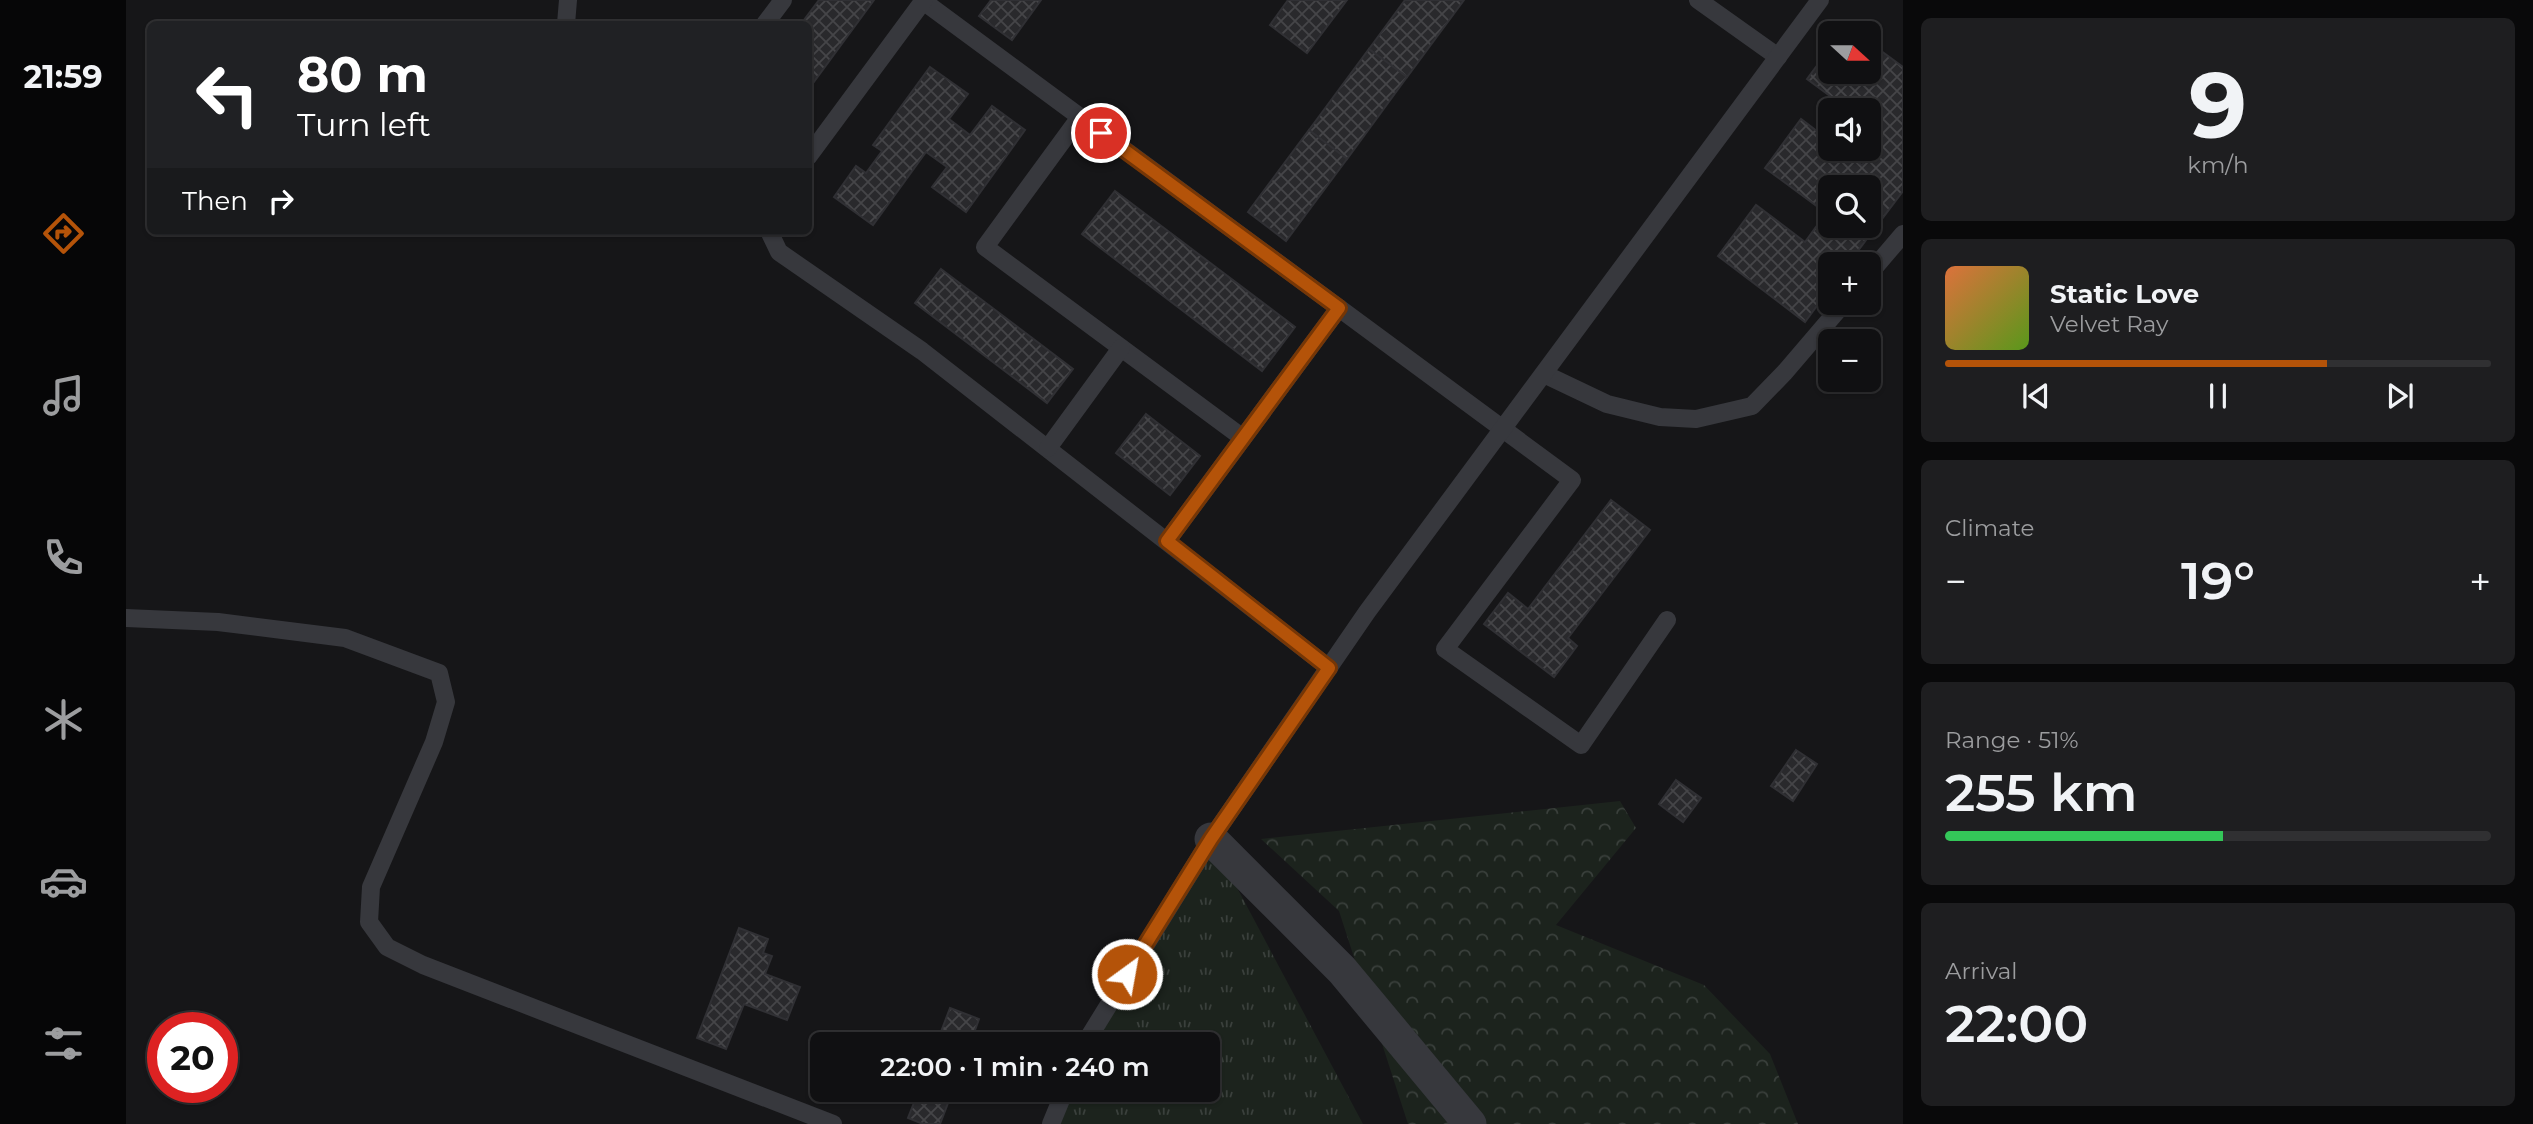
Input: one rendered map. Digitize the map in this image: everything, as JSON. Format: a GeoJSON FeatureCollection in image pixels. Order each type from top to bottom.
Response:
{"type":"FeatureCollection","features":[{"type":"Feature","properties":{"kind":"street"},"geometry":{"type":"LineString","coordinates":[[1211,839],[1342,970],[1470,1124]]}},
{"type":"Feature","properties":{"kind":"lane"},"geometry":{"type":"LineString","coordinates":[[566,21],[568,0]]}},
{"type":"Feature","properties":{"kind":"lane"},"geometry":{"type":"LineString","coordinates":[[767,21],[783,0]]}},
{"type":"Feature","properties":{"kind":"lane"},"geometry":{"type":"LineString","coordinates":[[1698,0],[1778,57]]}},
{"type":"Feature","properties":{"kind":"lane"},"geometry":{"type":"LineString","coordinates":[[1092,1032],[1211,839],[1367,612],[1820,0]]}},
{"type":"Feature","properties":{"kind":"lane"},"geometry":{"type":"LineString","coordinates":[[812,152],[924,1],[1572,480],[1445,649],[1581,745],[1667,620]]}},
{"type":"Feature","properties":{"kind":"lane"},"geometry":{"type":"LineString","coordinates":[[1080,117],[985,247],[1243,438]]}},
{"type":"Feature","properties":{"kind":"lane"},"geometry":{"type":"LineString","coordinates":[[1881,260],[1903,234]]}},
{"type":"Feature","properties":{"kind":"lane"},"geometry":{"type":"LineString","coordinates":[[771,235],[779,252],[922,351],[1329,668]]}},
{"type":"Feature","properties":{"kind":"lane"},"geometry":{"type":"LineString","coordinates":[[1167,541],[1339,308]]}},
{"type":"Feature","properties":{"kind":"lane"},"geometry":{"type":"LineString","coordinates":[[1544,374],[1607,404],[1660,416],[1696,419],[1707,417],[1752,406],[1786,372],[1834,315]]}},
{"type":"Feature","properties":{"kind":"lane"},"geometry":{"type":"LineString","coordinates":[[1048,448],[1121,348]]}},
{"type":"Feature","properties":{"kind":"lane"},"geometry":{"type":"LineString","coordinates":[[126,618],[218,622],[345,638],[439,673],[446,702],[435,742],[371,887],[369,922],[387,947],[424,965],[834,1124]]}},
{"type":"Feature","properties":{"kind":"lane"},"geometry":{"type":"LineString","coordinates":[[1051,1124],[1060,1102]]}},
{"type":"Feature","properties":{"kind":"green space"},"geometry":{"type":"Polygon","coordinates":[[[1620,801],[1636,828],[1556,925],[1704,985],[1770,1054],[1798,1124],[1408,1124],[1339,911],[1261,839],[1620,801]]]}},
{"type":"Feature","properties":{"kind":"green space"},"geometry":{"type":"Polygon","coordinates":[[[1211,839],[1363,1124],[1051,1124],[1060,1102],[1220,1102],[1220,1032],[1091,1032],[1211,839]]]}},
{"type":"Feature","properties":{"kind":"building"},"geometry":{"type":"Polygon","coordinates":[[[819,0],[874,0],[812,85],[812,21],[803,21],[819,0]]]}},
{"type":"Feature","properties":{"kind":"building"},"geometry":{"type":"Polygon","coordinates":[[[991,0],[1041,0],[1012,40],[979,16],[991,0]]]}},
{"type":"Feature","properties":{"kind":"building"},"geometry":{"type":"Polygon","coordinates":[[[1288,0],[1347,0],[1307,53],[1270,25],[1288,0]]]}},
{"type":"Feature","properties":{"kind":"building"},"geometry":{"type":"Polygon","coordinates":[[[1405,0],[1464,0],[1407,77],[1369,49],[1405,0]]]}},
{"type":"Feature","properties":{"kind":"building"},"geometry":{"type":"Polygon","coordinates":[[[1369,49],[1407,77],[1347,159],[1309,130],[1369,49]]]}},
{"type":"Feature","properties":{"kind":"building"},"geometry":{"type":"Polygon","coordinates":[[[1881,51],[1903,67],[1903,191],[1881,220],[1881,175],[1818,175],[1818,207],[1765,168],[1801,119],[1818,132],[1818,161],[1857,161],[1862,165],[1865,161],[1881,161],[1881,98],[1833,98],[1807,79],[1818,64],[1818,84],[1881,84],[1881,51]]]}},
{"type":"Feature","properties":{"kind":"building"},"geometry":{"type":"Polygon","coordinates":[[[930,67],[968,94],[949,119],[970,135],[992,106],[1025,130],[966,212],[932,187],[947,167],[926,152],[873,225],[834,197],[856,166],[866,173],[882,151],[873,145],[930,67]]]}},
{"type":"Feature","properties":{"kind":"building"},"geometry":{"type":"Polygon","coordinates":[[[1309,130],[1347,159],[1286,241],[1248,212],[1309,130]]]}},
{"type":"Feature","properties":{"kind":"building"},"geometry":{"type":"Polygon","coordinates":[[[1115,191],[1295,327],[1262,371],[1082,234],[1115,191]]]}},
{"type":"Feature","properties":{"kind":"building"},"geometry":{"type":"Polygon","coordinates":[[[1756,205],[1805,242],[1818,224],[1818,238],[1868,238],[1857,252],[1818,252],[1818,304],[1805,322],[1718,256],[1756,205]]]}},
{"type":"Feature","properties":{"kind":"building"},"geometry":{"type":"Polygon","coordinates":[[[941,269],[1073,369],[1047,403],[915,303],[941,269]]]}},
{"type":"Feature","properties":{"kind":"building"},"geometry":{"type":"Polygon","coordinates":[[[1146,414],[1200,456],[1170,495],[1116,453],[1146,414]]]}},
{"type":"Feature","properties":{"kind":"building"},"geometry":{"type":"Polygon","coordinates":[[[1611,500],[1650,530],[1568,638],[1577,646],[1554,677],[1484,624],[1508,593],[1528,609],[1611,500]]]}},
{"type":"Feature","properties":{"kind":"building"},"geometry":{"type":"Polygon","coordinates":[[[1796,750],[1817,764],[1793,801],[1771,786],[1796,750]]]}},
{"type":"Feature","properties":{"kind":"building"},"geometry":{"type":"Polygon","coordinates":[[[1676,780],[1701,798],[1683,822],[1659,804],[1676,780]]]}},
{"type":"Feature","properties":{"kind":"building"},"geometry":{"type":"Polygon","coordinates":[[[739,928],[768,939],[763,953],[772,956],[765,974],[800,987],[787,1020],[744,1004],[726,1049],[697,1038],[739,928]]]}},
{"type":"Feature","properties":{"kind":"building"},"geometry":{"type":"Polygon","coordinates":[[[950,1008],[979,1019],[974,1032],[941,1032],[950,1008]]]}},
{"type":"Feature","properties":{"kind":"building"},"geometry":{"type":"Polygon","coordinates":[[[914,1102],[948,1102],[940,1124],[923,1124],[908,1118],[914,1102]]]}},
{"type":"Feature","properties":{"kind":"route"},"geometry":{"type":"LineString","coordinates":[[1101,133],[1339,308],[1167,541],[1329,668],[1211,839],[1127,974]]}}]}
